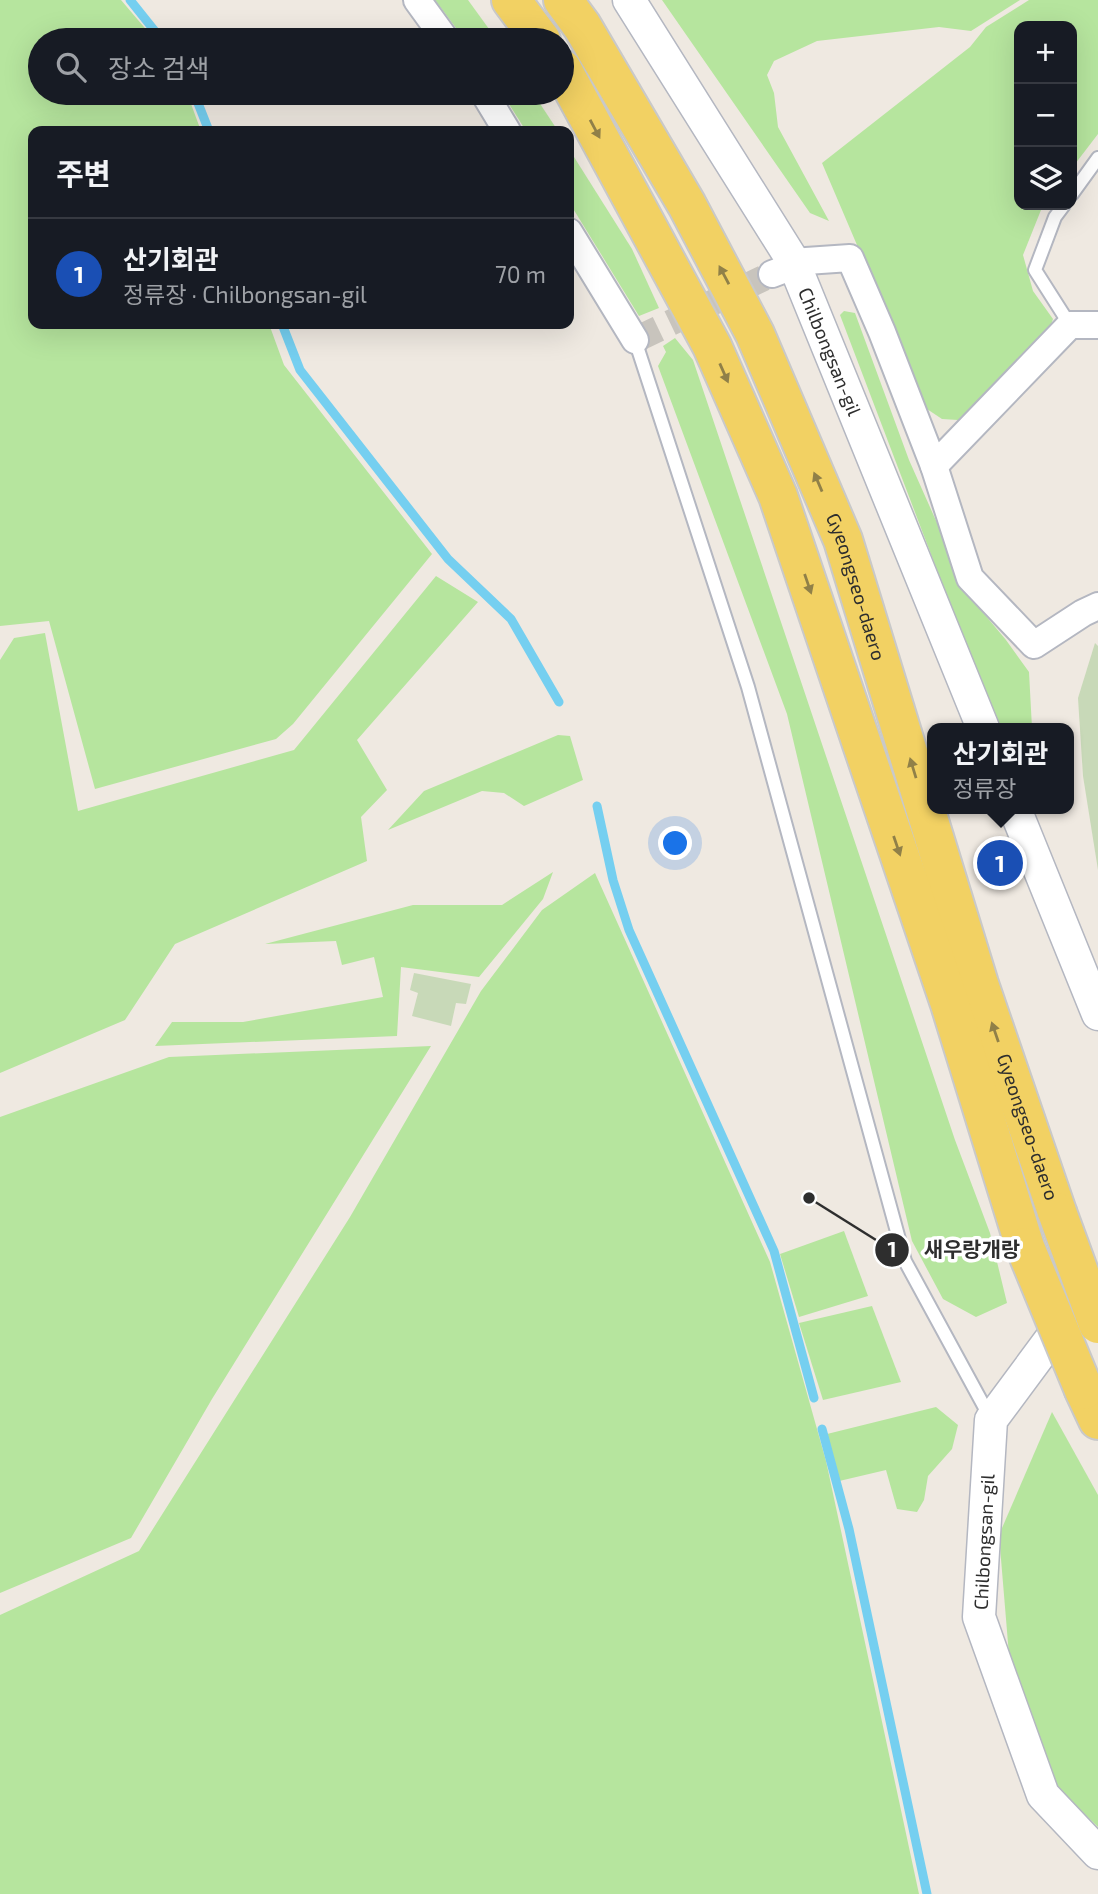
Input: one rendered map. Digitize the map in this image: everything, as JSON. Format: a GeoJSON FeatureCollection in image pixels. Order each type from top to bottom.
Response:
{"type":"FeatureCollection","features":[{"type":"Feature","properties":{"kind":"main road"},"geometry":{"type":"LineString","coordinates":[[511,0],[532,28]]}},
{"type":"Feature","properties":{"kind":"main road","name":"Gyeongseo-daero"},"geometry":{"type":"LineString","coordinates":[[563,0],[582,26],[687,205],[755,334],[843,540],[979,984],[1098,1324]]}},
{"type":"Feature","properties":{"kind":"main road","name":"Gyeongseo-daero"},"geometry":{"type":"LineString","coordinates":[[574,91],[712,346],[778,496],[950,1004],[1025,1247],[1091,1405]]}},
{"type":"Feature","properties":{"kind":"street"},"geometry":{"type":"LineString","coordinates":[[416,0],[437,28]]}},
{"type":"Feature","properties":{"kind":"street","name":"Chilbongsan-gil"},"geometry":{"type":"LineString","coordinates":[[629,0],[783,270],[981,723]]}},
{"type":"Feature","properties":{"kind":"street"},"geometry":{"type":"LineString","coordinates":[[491,105],[504,126]]}},
{"type":"Feature","properties":{"kind":"street"},"geometry":{"type":"LineString","coordinates":[[574,240],[635,340]]}},
{"type":"Feature","properties":{"kind":"street"},"geometry":{"type":"LineString","coordinates":[[783,270],[806,261],[850,258],[934,466],[970,578],[1034,645],[1098,606]]}},
{"type":"Feature","properties":{"kind":"street"},"geometry":{"type":"LineString","coordinates":[[934,466],[1070,325],[1098,325]]}},
{"type":"Feature","properties":{"kind":"street"},"geometry":{"type":"LineString","coordinates":[[1018,814],[1098,1014]]}},
{"type":"Feature","properties":{"kind":"street"},"geometry":{"type":"LineString","coordinates":[[991,1420],[1098,1275]]}},
{"type":"Feature","properties":{"kind":"street","name":"Chilbongsan-gil"},"geometry":{"type":"LineString","coordinates":[[991,1420],[979,1617],[1043,1795],[1098,1853]]}},
{"type":"Feature","properties":{"kind":"lane"},"geometry":{"type":"LineString","coordinates":[[1077,187],[1098,158]]}},
{"type":"Feature","properties":{"kind":"lane"},"geometry":{"type":"LineString","coordinates":[[1060,210],[1055,217],[1035,270],[1070,325]]}},
{"type":"Feature","properties":{"kind":"lane"},"geometry":{"type":"LineString","coordinates":[[635,340],[748,687],[905,1261],[991,1420]]}},
{"type":"Feature","properties":{"kind":"green space"},"geometry":{"type":"Polygon","coordinates":[[[0,0],[121,0],[145,28],[28,28],[28,105],[191,105],[199,126],[28,126],[28,329],[271,329],[284,365],[432,554],[293,724],[276,739],[95,789],[49,621],[0,626],[0,0]]]}},
{"type":"Feature","properties":{"kind":"green space"},"geometry":{"type":"Polygon","coordinates":[[[435,0],[468,0],[488,28],[456,28],[435,0]]]}},
{"type":"Feature","properties":{"kind":"green space"},"geometry":{"type":"Polygon","coordinates":[[[662,0],[1020,0],[971,31],[939,27],[817,41],[774,61],[767,75],[774,93],[778,127],[829,221],[810,213],[662,0]]]}},
{"type":"Feature","properties":{"kind":"green space"},"geometry":{"type":"Polygon","coordinates":[[[1029,0],[1098,0],[1098,134],[1077,161],[1077,21],[1014,21],[1014,210],[1041,210],[1023,255],[1033,291],[1053,319],[1049,331],[958,420],[942,419],[927,409],[822,163],[970,47],[986,27],[1029,0]]]}},
{"type":"Feature","properties":{"kind":"green space"},"geometry":{"type":"Polygon","coordinates":[[[510,105],[541,105],[555,126],[523,126],[510,105]]]}},
{"type":"Feature","properties":{"kind":"green space"},"geometry":{"type":"Polygon","coordinates":[[[574,157],[632,249],[659,308],[639,316],[574,210],[574,157]]]}},
{"type":"Feature","properties":{"kind":"green space"},"geometry":{"type":"Polygon","coordinates":[[[844,311],[855,313],[909,460],[970,597],[1029,672],[1032,723],[995,723],[840,315],[844,311]]]}},
{"type":"Feature","properties":{"kind":"green space"},"geometry":{"type":"Polygon","coordinates":[[[675,338],[693,360],[955,1140],[990,1233],[1007,1303],[976,1317],[943,1299],[912,1241],[787,714],[658,366],[666,352],[663,346],[675,338]]]}},
{"type":"Feature","properties":{"kind":"green space"},"geometry":{"type":"Polygon","coordinates":[[[436,576],[478,602],[357,740],[387,790],[361,817],[367,861],[175,944],[125,1020],[0,1073],[0,660],[14,638],[45,633],[78,811],[294,750],[436,576]]]}},
{"type":"Feature","properties":{"kind":"green space"},"geometry":{"type":"Polygon","coordinates":[[[1095,643],[1098,646],[1098,870],[1083,776],[1078,698],[1095,643]]]}},
{"type":"Feature","properties":{"kind":"green space"},"geometry":{"type":"Polygon","coordinates":[[[558,735],[570,736],[583,780],[524,806],[504,793],[482,791],[388,830],[424,791],[558,735]]]}},
{"type":"Feature","properties":{"kind":"green space"},"geometry":{"type":"Polygon","coordinates":[[[553,872],[543,899],[479,977],[401,967],[397,1036],[155,1046],[172,1022],[243,1022],[383,997],[374,957],[342,965],[336,941],[265,944],[413,905],[502,905],[553,872]]]}},
{"type":"Feature","properties":{"kind":"green space"},"geometry":{"type":"Polygon","coordinates":[[[595,873],[770,1262],[826,1461],[919,1894],[0,1894],[0,1615],[139,1551],[350,1217],[481,991],[542,910],[595,873]]]}},
{"type":"Feature","properties":{"kind":"green space"},"geometry":{"type":"Polygon","coordinates":[[[414,973],[471,984],[466,1004],[456,1003],[451,1026],[412,1016],[418,993],[410,990],[414,973]]]}},
{"type":"Feature","properties":{"kind":"green space"},"geometry":{"type":"Polygon","coordinates":[[[431,1046],[212,1399],[131,1538],[0,1593],[0,1117],[169,1057],[431,1046]]]}},
{"type":"Feature","properties":{"kind":"green space"},"geometry":{"type":"Polygon","coordinates":[[[844,1231],[868,1296],[799,1317],[780,1254],[844,1231]]]}},
{"type":"Feature","properties":{"kind":"green space"},"geometry":{"type":"Polygon","coordinates":[[[872,1306],[901,1382],[823,1400],[799,1323],[872,1306]]]}},
{"type":"Feature","properties":{"kind":"green space"},"geometry":{"type":"Polygon","coordinates":[[[936,1407],[958,1425],[952,1449],[928,1476],[924,1500],[917,1512],[897,1509],[886,1470],[835,1482],[827,1434],[936,1407]]]}},
{"type":"Feature","properties":{"kind":"green space"},"geometry":{"type":"Polygon","coordinates":[[[1052,1412],[1098,1495],[1098,1827],[1050,1781],[1010,1667],[999,1535],[1052,1412]]]}},
{"type":"Feature","properties":{"kind":"waterway"},"geometry":{"type":"LineString","coordinates":[[130,0],[152,28]]}},
{"type":"Feature","properties":{"kind":"waterway"},"geometry":{"type":"LineString","coordinates":[[199,105],[207,126]]}},
{"type":"Feature","properties":{"kind":"waterway"},"geometry":{"type":"LineString","coordinates":[[284,329],[300,370],[448,559],[511,619],[559,702]]}},
{"type":"Feature","properties":{"kind":"waterway"},"geometry":{"type":"LineString","coordinates":[[597,806],[613,880],[629,930],[774,1251],[814,1398]]}},
{"type":"Feature","properties":{"kind":"waterway"},"geometry":{"type":"LineString","coordinates":[[822,1429],[849,1529],[927,1894]]}},
{"type":"Feature","properties":{"kind":"tunnel"},"geometry":{"type":"LineString","coordinates":[[635,340],[772,274]]}},
{"type":"Feature","properties":{"kind":"place","name":"산기회관"},"geometry":{"type":"Point","coordinates":[1000,863]}},
{"type":"Feature","properties":{"kind":"place","name":"새우랑개랑"},"geometry":{"type":"Point","coordinates":[809,1198]}}]}
